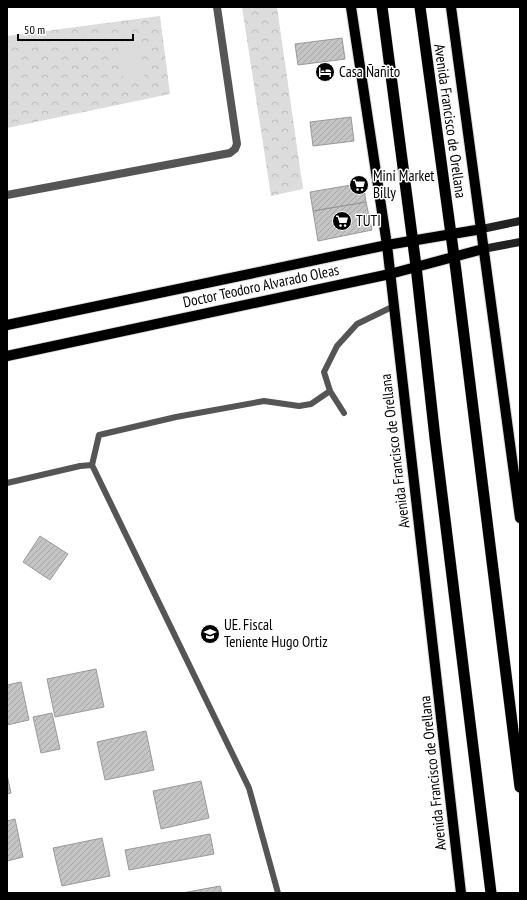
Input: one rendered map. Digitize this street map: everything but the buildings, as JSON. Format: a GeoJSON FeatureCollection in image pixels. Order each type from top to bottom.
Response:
{"type":"FeatureCollection","features":[{"type":"Feature","properties":{"kind":"highway"},"geometry":{"type":"LineString","coordinates":[[382,7],[416,266],[436,446],[491,893]]}},
{"type":"Feature","properties":{"kind":"highway","name":"Avenida Francisco de Orellana"},"geometry":{"type":"LineString","coordinates":[[420,7],[451,234],[520,787]]}},
{"type":"Feature","properties":{"kind":"main road","name":"Avenida Francisco de Orellana"},"geometry":{"type":"LineString","coordinates":[[351,7],[387,245],[461,893]]}},
{"type":"Feature","properties":{"kind":"main road","name":"Avenida Francisco de Orellana"},"geometry":{"type":"LineString","coordinates":[[452,7],[520,518]]}},
{"type":"Feature","properties":{"kind":"main road","name":"Doctor Teodoro Alvarado Oleas"},"geometry":{"type":"LineString","coordinates":[[7,324],[387,245],[520,221]]}},
{"type":"Feature","properties":{"kind":"main road","name":"Doctor Teodoro Alvarado Oleas"},"geometry":{"type":"LineString","coordinates":[[7,356],[390,274],[484,249],[520,242]]}},
{"type":"Feature","properties":{"kind":"street"},"geometry":{"type":"LineString","coordinates":[[7,195],[230,153],[235,149],[237,144],[217,7]]}},
{"type":"Feature","properties":{"kind":"lane"},"geometry":{"type":"LineString","coordinates":[[344,413],[330,391],[324,372],[337,346],[357,324],[394,306]]}},
{"type":"Feature","properties":{"kind":"lane"},"geometry":{"type":"LineString","coordinates":[[278,893],[249,788],[92,465],[99,435],[176,417],[264,401],[300,406],[311,404],[330,391]]}},
{"type":"Feature","properties":{"kind":"lane"},"geometry":{"type":"LineString","coordinates":[[7,483],[80,466],[92,465]]}},
{"type":"Feature","properties":{"kind":"green space"},"geometry":{"type":"Polygon","coordinates":[[[242,7],[277,7],[303,189],[271,196],[242,7]]]}},
{"type":"Feature","properties":{"kind":"green space"},"geometry":{"type":"Polygon","coordinates":[[[160,16],[170,94],[7,128],[7,36],[160,16]]]}},
{"type":"Feature","properties":{"kind":"green space"},"geometry":{"type":"Polygon","coordinates":[[[139,41],[145,81],[124,84],[119,44],[139,41]]]}},
{"type":"Feature","properties":{"kind":"place","name":"Casa Ñañito"},"geometry":{"type":"Point","coordinates":[325,72]}},
{"type":"Feature","properties":{"kind":"place","name":"Mini Market Billy"},"geometry":{"type":"Point","coordinates":[359,185]}},
{"type":"Feature","properties":{"kind":"place","name":"TUTI"},"geometry":{"type":"Point","coordinates":[342,221]}},
{"type":"Feature","properties":{"kind":"place","name":"UE. Fiscal Teniente Hugo Ortiz"},"geometry":{"type":"Point","coordinates":[210,634]}}]}
